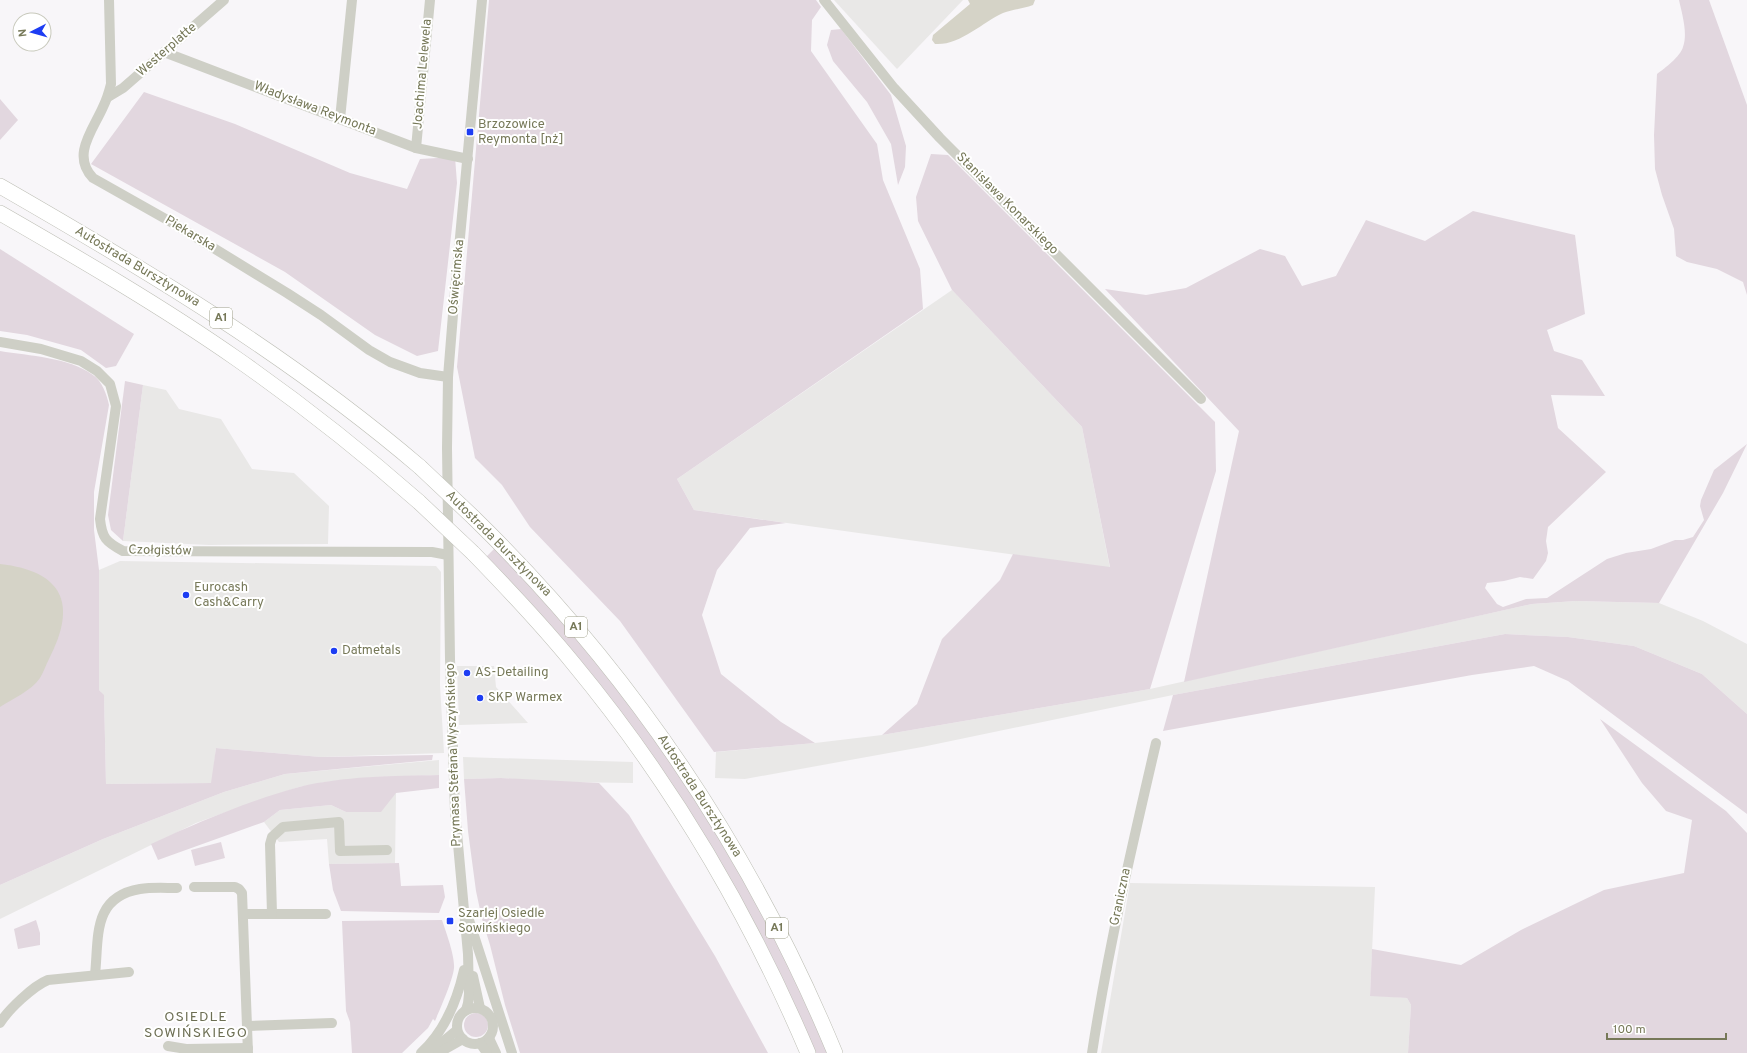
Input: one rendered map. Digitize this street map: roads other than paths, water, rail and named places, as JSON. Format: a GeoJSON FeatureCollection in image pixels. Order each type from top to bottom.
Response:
{"type":"FeatureCollection","features":[{"type":"Feature","properties":{"kind":"highway","name":"Autostrada Bursztynowa"},"geometry":{"type":"LineString","coordinates":[[4,188],[175,289],[270,351],[357,414],[420,467],[504,547],[560,607],[611,669],[669,746],[709,808],[752,880],[779,931],[835,1053]]}},
{"type":"Feature","properties":{"kind":"highway","name":"Autostrada Bursztynowa"},"geometry":{"type":"LineString","coordinates":[[6,217],[154,305],[236,358],[350,443],[420,502],[473,553],[536,620],[574,664],[641,752],[689,824],[754,937],[780,990],[808,1053]]}},
{"type":"Feature","properties":{"kind":"street","name":"Piekarska"},"geometry":{"type":"LineString","coordinates":[[109,0],[111,84],[108,97],[90,133],[84,149],[84,165],[93,178],[171,222],[287,293],[369,350],[390,362],[420,373],[448,377]]}},
{"type":"Feature","properties":{"kind":"street","name":"Westerplatte"},"geometry":{"type":"LineString","coordinates":[[108,97],[123,88],[224,0]]}},
{"type":"Feature","properties":{"kind":"street"},"geometry":{"type":"LineString","coordinates":[[340,119],[352,0]]}},
{"type":"Feature","properties":{"kind":"street","name":"Joachima Lelewela"},"geometry":{"type":"LineString","coordinates":[[416,148],[430,0]]}},
{"type":"Feature","properties":{"kind":"street","name":"Oświęcimska"},"geometry":{"type":"LineString","coordinates":[[448,555],[448,377],[482,0]]}},
{"type":"Feature","properties":{"kind":"street","name":"Stanisława Konarskiego"},"geometry":{"type":"LineString","coordinates":[[824,0],[894,88],[940,138],[1201,399]]}},
{"type":"Feature","properties":{"kind":"street","name":"Władysława Reymonta"},"geometry":{"type":"LineString","coordinates":[[164,52],[416,148],[468,159]]}},
{"type":"Feature","properties":{"kind":"street","name":"Czołgistów"},"geometry":{"type":"LineString","coordinates":[[0,342],[41,349],[81,361],[97,371],[110,384],[116,406],[100,519],[101,532],[106,541],[123,551],[416,552],[448,555]]}},
{"type":"Feature","properties":{"kind":"street","name":"Prymasa Stefana Wyszyńskiego"},"geometry":{"type":"LineString","coordinates":[[448,555],[455,811],[468,954],[469,994],[466,1010]]}},
{"type":"Feature","properties":{"kind":"street","name":"Graniczna"},"geometry":{"type":"LineString","coordinates":[[1092,1053],[1099,1006],[1128,866],[1156,743]]}},
{"type":"Feature","properties":{"kind":"street"},"geometry":{"type":"LineString","coordinates":[[272,914],[270,844],[272,837],[283,827],[339,822],[340,851],[387,850]]}},
{"type":"Feature","properties":{"kind":"street"},"geometry":{"type":"LineString","coordinates":[[168,1046],[186,1049],[248,1050],[242,893],[235,887],[194,887]]}},
{"type":"Feature","properties":{"kind":"street"},"geometry":{"type":"LineString","coordinates":[[95,975],[100,920],[105,908],[114,898],[140,889],[177,888]]}},
{"type":"Feature","properties":{"kind":"street"},"geometry":{"type":"LineString","coordinates":[[463,896],[476,942],[512,1053]]}},
{"type":"Feature","properties":{"kind":"street"},"geometry":{"type":"LineString","coordinates":[[243,914],[326,914]]}},
{"type":"Feature","properties":{"kind":"street"},"geometry":{"type":"LineString","coordinates":[[421,1053],[440,1032],[450,1014],[460,992],[468,954]]}},
{"type":"Feature","properties":{"kind":"street","name":"Prymasa Stefana Wyszyńskiego"},"geometry":{"type":"LineString","coordinates":[[468,954],[480,1008]]}},
{"type":"Feature","properties":{"kind":"street"},"geometry":{"type":"LineString","coordinates":[[0,1023],[10,1011],[42,982],[55,978],[129,972]]}},
{"type":"Feature","properties":{"kind":"street"},"geometry":{"type":"LineString","coordinates":[[485,1040],[469,1043],[463,1039],[457,1030],[458,1018],[466,1010],[473,1007],[486,1010],[493,1020],[494,1026],[485,1040],[487,1053]]}},
{"type":"Feature","properties":{"kind":"street"},"geometry":{"type":"LineString","coordinates":[[248,1026],[332,1023]]}},
{"type":"Feature","properties":{"kind":"street"},"geometry":{"type":"LineString","coordinates":[[428,1053],[457,1030]]}},
{"type":"Feature","properties":{"kind":"street"},"geometry":{"type":"LineString","coordinates":[[438,1053],[463,1039]]}},
{"type":"Feature","properties":{"kind":"street"},"geometry":{"type":"LineString","coordinates":[[485,1040],[496,1053]]}},
{"type":"Feature","properties":{"kind":"place","name":"Brzozowice Reymonta [nż]"},"geometry":{"type":"Point","coordinates":[470,132]}},
{"type":"Feature","properties":{"kind":"place","name":"Eurocash Cash&Carry"},"geometry":{"type":"Point","coordinates":[186,595]}},
{"type":"Feature","properties":{"kind":"place","name":"Datmetals"},"geometry":{"type":"Point","coordinates":[334,651]}},
{"type":"Feature","properties":{"kind":"place","name":"AS-Detailing"},"geometry":{"type":"Point","coordinates":[467,673]}},
{"type":"Feature","properties":{"kind":"place","name":"SKP Warmex"},"geometry":{"type":"Point","coordinates":[480,698]}},
{"type":"Feature","properties":{"kind":"place","name":"Szarlej Osiedle Sowińskiego"},"geometry":{"type":"Point","coordinates":[450,921]}},
{"type":"Feature","properties":{"kind":"district","name":"OSIEDLE SOWIŃSKIEGO"},"geometry":{"type":"Point","coordinates":[196,1026]}}]}
